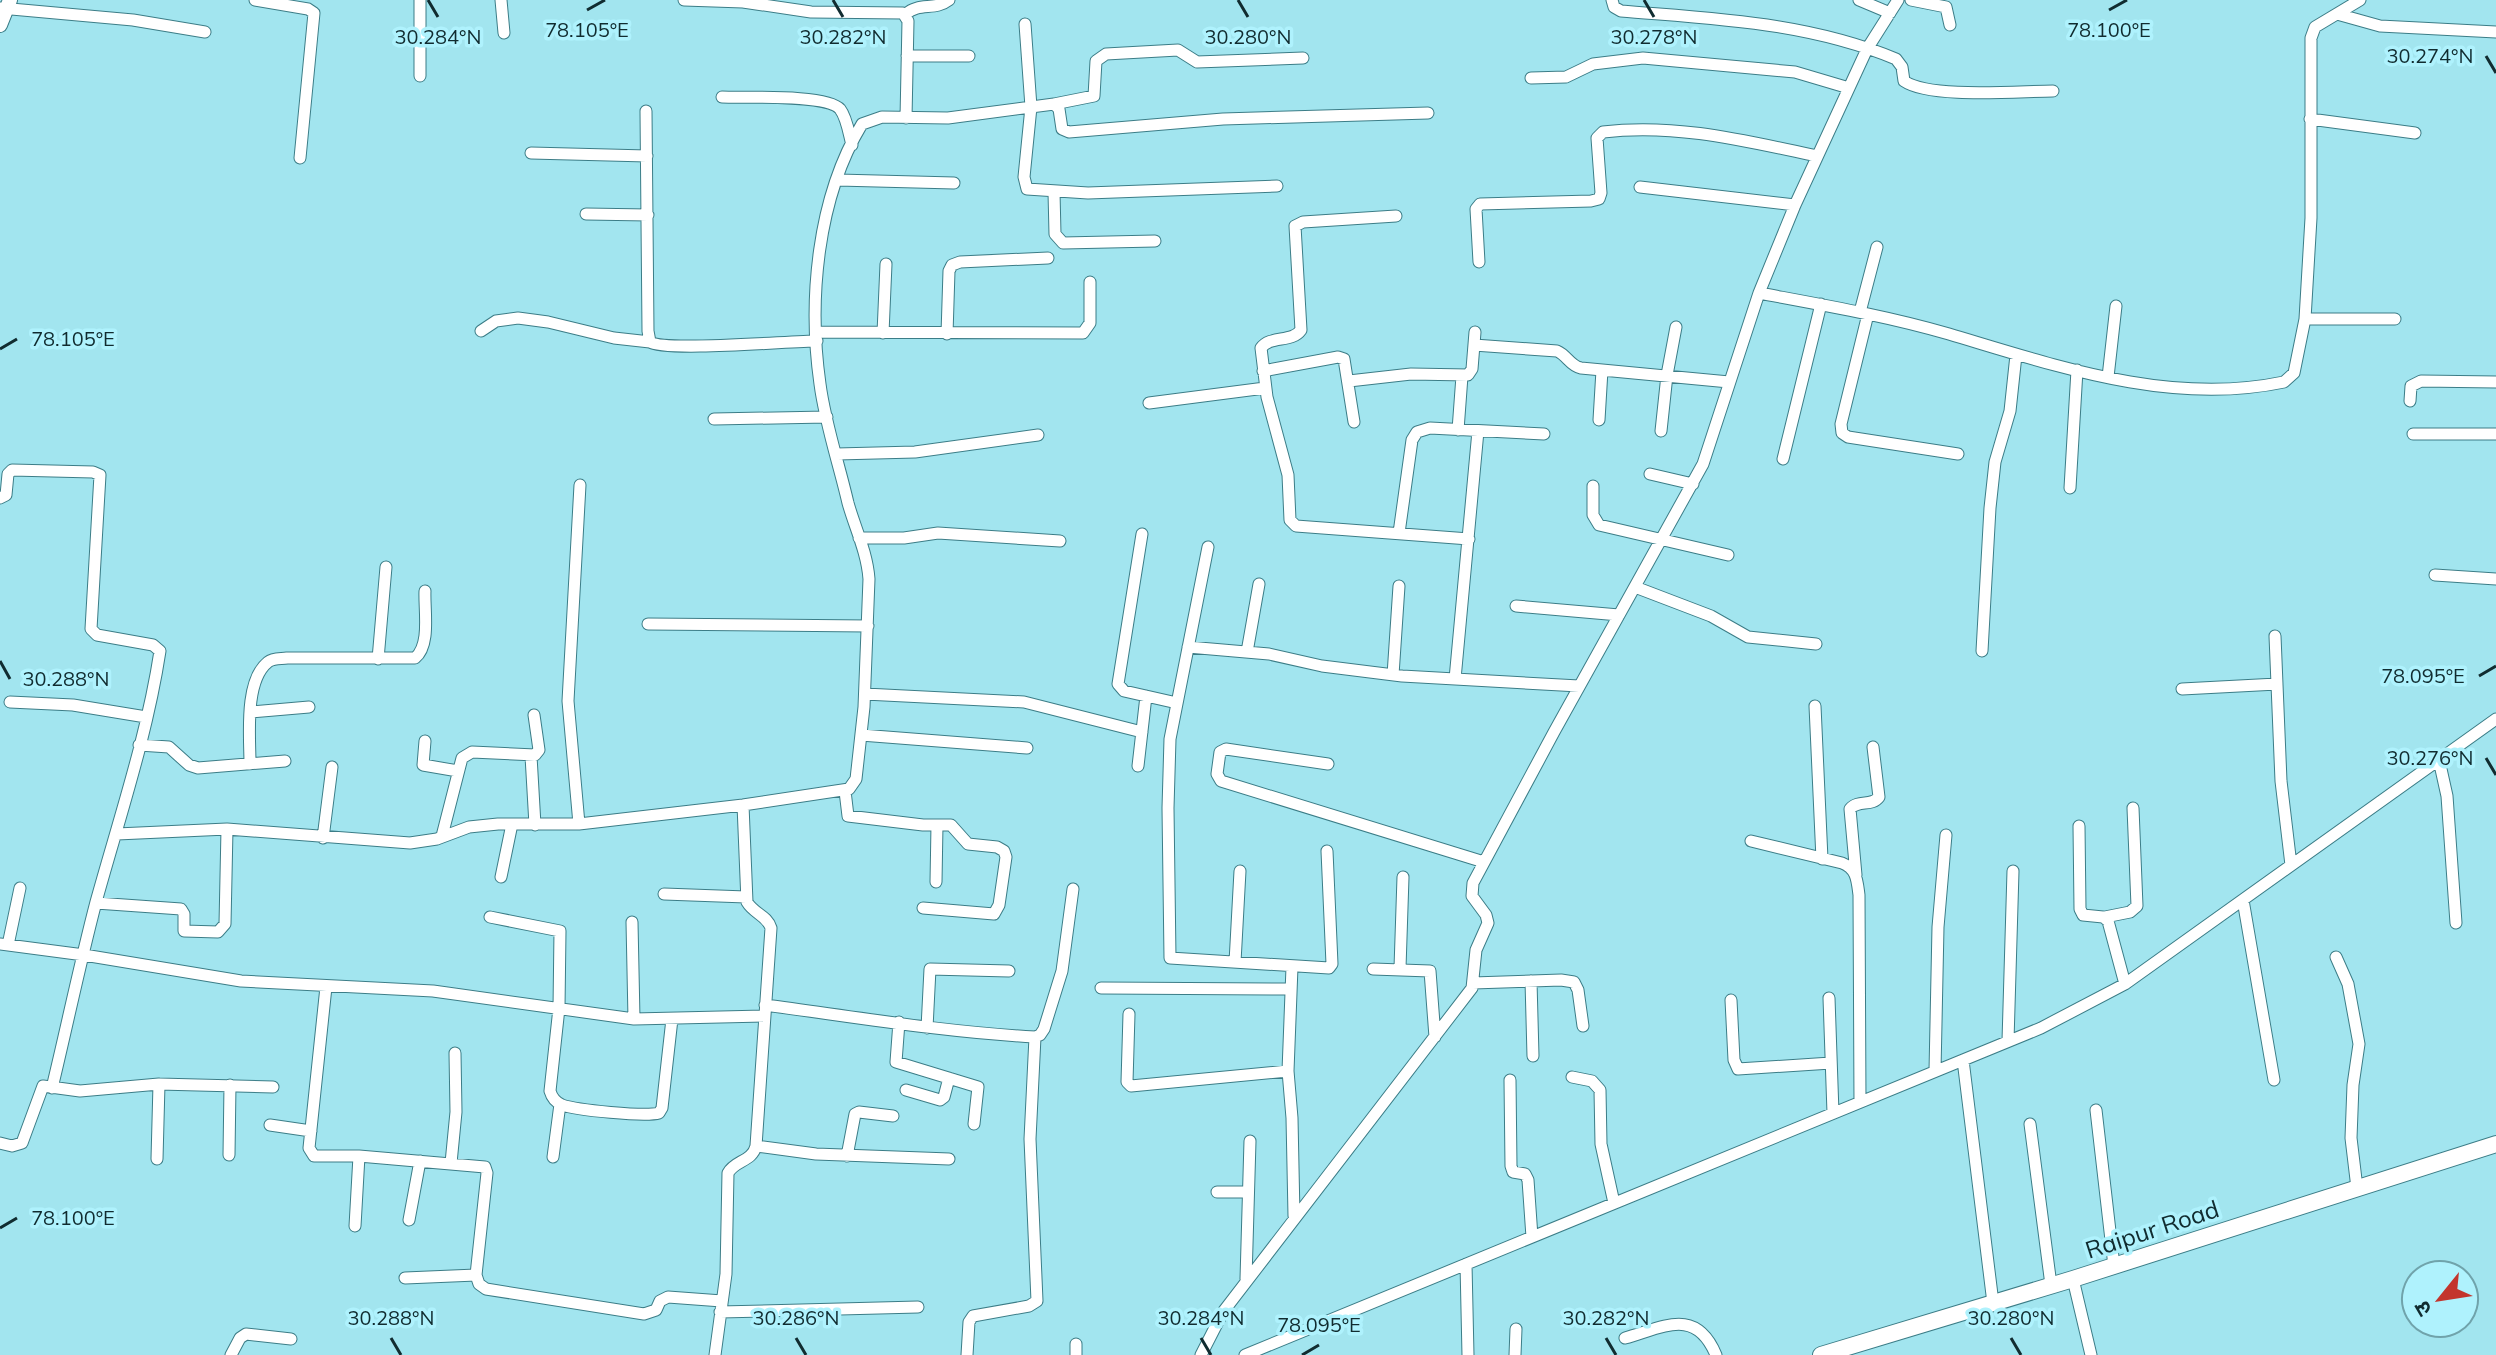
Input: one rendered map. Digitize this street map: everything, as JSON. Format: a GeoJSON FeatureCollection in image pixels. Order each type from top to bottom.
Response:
{"type":"FeatureCollection","features":[{"type":"Feature","properties":{"kind":"main road","name":"Raipur Road"},"geometry":{"type":"LineString","coordinates":[[1821,1355],[2073,1279],[2496,1144]]}},
{"type":"Feature","properties":{"kind":"street"},"geometry":{"type":"LineString","coordinates":[[255,0],[308,9],[314,13],[300,158]]}},
{"type":"Feature","properties":{"kind":"street"},"geometry":{"type":"LineString","coordinates":[[420,0],[420,76]]}},
{"type":"Feature","properties":{"kind":"street"},"geometry":{"type":"LineString","coordinates":[[501,0],[504,33]]}},
{"type":"Feature","properties":{"kind":"street"},"geometry":{"type":"LineString","coordinates":[[684,0],[743,2],[811,12],[837,6],[906,14],[906,118]]}},
{"type":"Feature","properties":{"kind":"street"},"geometry":{"type":"LineString","coordinates":[[906,14],[914,8],[937,6],[949,0]]}},
{"type":"Feature","properties":{"kind":"street"},"geometry":{"type":"LineString","coordinates":[[1612,0],[1614,7],[1621,11],[1781,26],[1867,49],[1898,61],[1904,81],[1918,88],[1966,92],[2053,91]]}},
{"type":"Feature","properties":{"kind":"street"},"geometry":{"type":"LineString","coordinates":[[1859,0],[1890,13]]}},
{"type":"Feature","properties":{"kind":"street"},"geometry":{"type":"LineString","coordinates":[[1201,1355],[1223,1312],[1246,1280],[1468,995],[1473,983],[1476,950],[1488,919],[1472,896],[1472,888],[1579,686],[1693,484],[1708,452],[1759,293],[1795,205],[1867,49],[1898,0]]}},
{"type":"Feature","properties":{"kind":"street"},"geometry":{"type":"LineString","coordinates":[[1911,0],[1946,7],[1950,25]]}},
{"type":"Feature","properties":{"kind":"street"},"geometry":{"type":"LineString","coordinates":[[1759,293],[1864,313],[2016,355],[2144,385],[2192,389],[2284,382],[2294,373],[2305,319],[2311,218],[2312,30],[2360,0]]}},
{"type":"Feature","properties":{"kind":"street"},"geometry":{"type":"LineString","coordinates":[[0,25],[4,4],[205,32]]}},
{"type":"Feature","properties":{"kind":"street"},"geometry":{"type":"LineString","coordinates":[[2337,14],[2380,26],[2496,32]]}},
{"type":"Feature","properties":{"kind":"street"},"geometry":{"type":"LineString","coordinates":[[1025,24],[1031,107],[1024,182],[1031,191],[1088,193],[1277,186]]}},
{"type":"Feature","properties":{"kind":"street"},"geometry":{"type":"LineString","coordinates":[[117,834],[227,829],[410,843],[469,827],[579,824],[845,791],[856,779],[861,735],[868,626],[868,568],[820,385],[817,262],[824,222],[859,128],[866,121],[882,117],[948,118],[1094,96],[1096,61],[1106,54],[1178,50],[1197,62],[1303,58]]}},
{"type":"Feature","properties":{"kind":"street"},"geometry":{"type":"LineString","coordinates":[[907,56],[969,56]]}},
{"type":"Feature","properties":{"kind":"street"},"geometry":{"type":"LineString","coordinates":[[1531,78],[1566,77],[1588,65],[1643,58],[1795,72],[1849,88]]}},
{"type":"Feature","properties":{"kind":"street"},"geometry":{"type":"LineString","coordinates":[[722,97],[796,98],[834,105],[842,111],[852,145]]}},
{"type":"Feature","properties":{"kind":"street"},"geometry":{"type":"LineString","coordinates":[[1054,104],[1059,109],[1061,126],[1069,132],[1223,119],[1428,113]]}},
{"type":"Feature","properties":{"kind":"street"},"geometry":{"type":"LineString","coordinates":[[646,111],[650,342]]}},
{"type":"Feature","properties":{"kind":"street"},"geometry":{"type":"LineString","coordinates":[[2310,119],[2415,133]]}},
{"type":"Feature","properties":{"kind":"street"},"geometry":{"type":"LineString","coordinates":[[1479,262],[1476,209],[1480,204],[1599,199],[1597,138],[1603,132],[1650,130],[1714,134],[1817,156]]}},
{"type":"Feature","properties":{"kind":"street"},"geometry":{"type":"LineString","coordinates":[[531,153],[647,156]]}},
{"type":"Feature","properties":{"kind":"street"},"geometry":{"type":"LineString","coordinates":[[838,180],[954,183]]}},
{"type":"Feature","properties":{"kind":"street"},"geometry":{"type":"LineString","coordinates":[[1640,187],[1795,205]]}},
{"type":"Feature","properties":{"kind":"street"},"geometry":{"type":"LineString","coordinates":[[1054,192],[1055,234],[1063,243],[1155,241]]}},
{"type":"Feature","properties":{"kind":"street"},"geometry":{"type":"LineString","coordinates":[[586,214],[648,215]]}},
{"type":"Feature","properties":{"kind":"street"},"geometry":{"type":"LineString","coordinates":[[1396,216],[1303,222],[1295,226],[1301,330],[1296,336],[1262,344],[1265,388],[1287,468],[1292,524],[1469,539]]}},
{"type":"Feature","properties":{"kind":"street"},"geometry":{"type":"LineString","coordinates":[[1877,247],[1841,424],[1842,433],[1848,437],[1958,454]]}},
{"type":"Feature","properties":{"kind":"street"},"geometry":{"type":"LineString","coordinates":[[947,334],[949,271],[952,265],[960,262],[1048,258]]}},
{"type":"Feature","properties":{"kind":"street"},"geometry":{"type":"LineString","coordinates":[[883,333],[886,264]]}},
{"type":"Feature","properties":{"kind":"street"},"geometry":{"type":"LineString","coordinates":[[481,331],[496,321],[518,318],[658,346],[883,333],[1083,333],[1090,326],[1090,282]]}},
{"type":"Feature","properties":{"kind":"street"},"geometry":{"type":"LineString","coordinates":[[1783,459],[1821,304]]}},
{"type":"Feature","properties":{"kind":"street"},"geometry":{"type":"LineString","coordinates":[[2108,377],[2116,306]]}},
{"type":"Feature","properties":{"kind":"street"},"geometry":{"type":"LineString","coordinates":[[2305,319],[2395,319]]}},
{"type":"Feature","properties":{"kind":"street"},"geometry":{"type":"LineString","coordinates":[[1661,431],[1676,327]]}},
{"type":"Feature","properties":{"kind":"street"},"geometry":{"type":"LineString","coordinates":[[1349,381],[1411,374],[1462,376],[1471,372],[1475,332]]}},
{"type":"Feature","properties":{"kind":"street"},"geometry":{"type":"LineString","coordinates":[[1474,345],[1557,351],[1576,367],[1729,382]]}},
{"type":"Feature","properties":{"kind":"street"},"geometry":{"type":"LineString","coordinates":[[1982,651],[1995,462],[2010,411],[2016,355]]}},
{"type":"Feature","properties":{"kind":"street"},"geometry":{"type":"LineString","coordinates":[[1263,371],[1341,358],[1347,364],[1354,422]]}},
{"type":"Feature","properties":{"kind":"street"},"geometry":{"type":"LineString","coordinates":[[1599,420],[1602,370]]}},
{"type":"Feature","properties":{"kind":"street"},"geometry":{"type":"LineString","coordinates":[[2070,488],[2077,370]]}},
{"type":"Feature","properties":{"kind":"street"},"geometry":{"type":"LineString","coordinates":[[1458,430],[1462,376]]}},
{"type":"Feature","properties":{"kind":"street"},"geometry":{"type":"LineString","coordinates":[[2410,401],[2411,386],[2421,381],[2496,382]]}},
{"type":"Feature","properties":{"kind":"street"},"geometry":{"type":"LineString","coordinates":[[1149,403],[1265,388]]}},
{"type":"Feature","properties":{"kind":"street"},"geometry":{"type":"LineString","coordinates":[[714,419],[827,417]]}},
{"type":"Feature","properties":{"kind":"street"},"geometry":{"type":"LineString","coordinates":[[1399,533],[1414,436],[1423,429],[1544,434]]}},
{"type":"Feature","properties":{"kind":"street"},"geometry":{"type":"LineString","coordinates":[[1455,679],[1478,431]]}},
{"type":"Feature","properties":{"kind":"street"},"geometry":{"type":"LineString","coordinates":[[2413,434],[2496,434]]}},
{"type":"Feature","properties":{"kind":"street"},"geometry":{"type":"LineString","coordinates":[[837,454],[915,452],[1038,435]]}},
{"type":"Feature","properties":{"kind":"street"},"geometry":{"type":"LineString","coordinates":[[0,498],[6,495],[8,474],[12,470],[93,472],[100,475],[91,629],[97,635],[158,648],[160,654],[52,1088]]}},
{"type":"Feature","properties":{"kind":"street"},"geometry":{"type":"LineString","coordinates":[[1650,474],[1693,484]]}},
{"type":"Feature","properties":{"kind":"street"},"geometry":{"type":"LineString","coordinates":[[579,824],[568,701],[580,485]]}},
{"type":"Feature","properties":{"kind":"street"},"geometry":{"type":"LineString","coordinates":[[1593,486],[1593,515],[1597,523],[1728,555]]}},
{"type":"Feature","properties":{"kind":"street"},"geometry":{"type":"LineString","coordinates":[[859,538],[904,538],[938,533],[1060,541]]}},
{"type":"Feature","properties":{"kind":"street"},"geometry":{"type":"LineString","coordinates":[[1142,534],[1118,681],[1124,691],[1177,703]]}},
{"type":"Feature","properties":{"kind":"street"},"geometry":{"type":"LineString","coordinates":[[1208,547],[1170,739],[1168,954],[1172,959],[1327,969],[1332,964],[1327,851]]}},
{"type":"Feature","properties":{"kind":"street"},"geometry":{"type":"LineString","coordinates":[[378,659],[386,567]]}},
{"type":"Feature","properties":{"kind":"street"},"geometry":{"type":"LineString","coordinates":[[2435,575],[2496,579]]}},
{"type":"Feature","properties":{"kind":"street"},"geometry":{"type":"LineString","coordinates":[[1247,652],[1259,584]]}},
{"type":"Feature","properties":{"kind":"street"},"geometry":{"type":"LineString","coordinates":[[1393,675],[1399,586]]}},
{"type":"Feature","properties":{"kind":"street"},"geometry":{"type":"LineString","coordinates":[[1635,587],[1711,616],[1748,637],[1816,644]]}},
{"type":"Feature","properties":{"kind":"street"},"geometry":{"type":"LineString","coordinates":[[250,764],[252,692],[270,661],[287,658],[413,659],[420,655],[424,639],[425,591]]}},
{"type":"Feature","properties":{"kind":"street"},"geometry":{"type":"LineString","coordinates":[[1516,606],[1619,615]]}},
{"type":"Feature","properties":{"kind":"street"},"geometry":{"type":"LineString","coordinates":[[648,624],[868,626]]}},
{"type":"Feature","properties":{"kind":"street"},"geometry":{"type":"LineString","coordinates":[[2275,636],[2281,781],[2291,865]]}},
{"type":"Feature","properties":{"kind":"street"},"geometry":{"type":"LineString","coordinates":[[1188,647],[1281,655],[1322,666],[1393,675],[1579,686]]}},
{"type":"Feature","properties":{"kind":"street"},"geometry":{"type":"LineString","coordinates":[[2182,689],[2277,684]]}},
{"type":"Feature","properties":{"kind":"street"},"geometry":{"type":"LineString","coordinates":[[865,694],[1024,702],[1142,732]]}},
{"type":"Feature","properties":{"kind":"street"},"geometry":{"type":"LineString","coordinates":[[1138,766],[1146,696]]}},
{"type":"Feature","properties":{"kind":"street"},"geometry":{"type":"LineString","coordinates":[[10,702],[73,705],[146,717]]}},
{"type":"Feature","properties":{"kind":"street"},"geometry":{"type":"LineString","coordinates":[[1815,706],[1822,859]]}},
{"type":"Feature","properties":{"kind":"street"},"geometry":{"type":"LineString","coordinates":[[250,712],[309,707]]}},
{"type":"Feature","properties":{"kind":"street"},"geometry":{"type":"LineString","coordinates":[[442,836],[462,758],[472,752],[538,754],[534,715]]}},
{"type":"Feature","properties":{"kind":"street"},"geometry":{"type":"LineString","coordinates":[[1245,1355],[2041,1028],[2125,984],[2496,719]]}},
{"type":"Feature","properties":{"kind":"street"},"geometry":{"type":"LineString","coordinates":[[861,735],[1027,748]]}},
{"type":"Feature","properties":{"kind":"street"},"geometry":{"type":"LineString","coordinates":[[425,741],[423,765],[458,771]]}},
{"type":"Feature","properties":{"kind":"street"},"geometry":{"type":"LineString","coordinates":[[139,745],[169,747],[195,767],[285,761]]}},
{"type":"Feature","properties":{"kind":"street"},"geometry":{"type":"LineString","coordinates":[[1860,1102],[1859,895],[1850,809],[1856,804],[1874,802],[1879,797],[1873,747]]}},
{"type":"Feature","properties":{"kind":"street"},"geometry":{"type":"LineString","coordinates":[[1328,764],[1226,749],[1220,752],[1217,774],[1221,781],[1484,862]]}},
{"type":"Feature","properties":{"kind":"street"},"geometry":{"type":"LineString","coordinates":[[531,756],[535,825]]}},
{"type":"Feature","properties":{"kind":"street"},"geometry":{"type":"LineString","coordinates":[[2439,760],[2447,796],[2456,923]]}},
{"type":"Feature","properties":{"kind":"street"},"geometry":{"type":"LineString","coordinates":[[323,838],[332,767]]}},
{"type":"Feature","properties":{"kind":"street"},"geometry":{"type":"LineString","coordinates":[[845,791],[848,816],[955,827],[970,845],[997,847],[1004,851],[1006,857],[996,913],[990,915],[923,908]]}},
{"type":"Feature","properties":{"kind":"street"},"geometry":{"type":"LineString","coordinates":[[715,1355],[727,1249],[728,1173],[752,1156],[756,1146],[771,928],[767,918],[749,906],[746,897],[743,805]]}},
{"type":"Feature","properties":{"kind":"street"},"geometry":{"type":"LineString","coordinates":[[2079,826],[2080,909],[2083,915],[2105,917],[2130,912],[2137,906],[2133,808]]}},
{"type":"Feature","properties":{"kind":"street"},"geometry":{"type":"LineString","coordinates":[[501,877],[512,824]]}},
{"type":"Feature","properties":{"kind":"street"},"geometry":{"type":"LineString","coordinates":[[936,882],[937,825]]}},
{"type":"Feature","properties":{"kind":"street"},"geometry":{"type":"LineString","coordinates":[[96,903],[181,909],[184,931],[218,932],[225,924],[227,829]]}},
{"type":"Feature","properties":{"kind":"street"},"geometry":{"type":"LineString","coordinates":[[1935,1071],[1938,927],[1946,835]]}},
{"type":"Feature","properties":{"kind":"street"},"geometry":{"type":"LineString","coordinates":[[1751,841],[1848,865],[1856,875]]}},
{"type":"Feature","properties":{"kind":"street"},"geometry":{"type":"LineString","coordinates":[[1235,962],[1240,871]]}},
{"type":"Feature","properties":{"kind":"street"},"geometry":{"type":"LineString","coordinates":[[2008,1041],[2013,871]]}},
{"type":"Feature","properties":{"kind":"street"},"geometry":{"type":"LineString","coordinates":[[1400,968],[1403,877]]}},
{"type":"Feature","properties":{"kind":"street"},"geometry":{"type":"LineString","coordinates":[[20,888],[4,945],[84,955],[219,979],[433,991],[634,1019],[672,1019],[764,1010],[1035,1037],[1042,1033],[1062,971],[1073,889]]}},
{"type":"Feature","properties":{"kind":"street"},"geometry":{"type":"LineString","coordinates":[[664,894],[746,897]]}},
{"type":"Feature","properties":{"kind":"street"},"geometry":{"type":"LineString","coordinates":[[2243,900],[2274,1080]]}},
{"type":"Feature","properties":{"kind":"street"},"geometry":{"type":"LineString","coordinates":[[490,917],[560,931],[559,1008],[550,1091],[560,1104],[659,1113],[672,1019]]}},
{"type":"Feature","properties":{"kind":"street"},"geometry":{"type":"LineString","coordinates":[[2105,917],[2110,925],[2125,984]]}},
{"type":"Feature","properties":{"kind":"street"},"geometry":{"type":"LineString","coordinates":[[632,922],[634,1019]]}},
{"type":"Feature","properties":{"kind":"street"},"geometry":{"type":"LineString","coordinates":[[2336,957],[2348,984],[2359,1044],[2353,1085],[2351,1138],[2357,1188]]}},
{"type":"Feature","properties":{"kind":"street"},"geometry":{"type":"LineString","coordinates":[[1292,967],[1288,1071],[1294,1217]]}},
{"type":"Feature","properties":{"kind":"street"},"geometry":{"type":"LineString","coordinates":[[927,1028],[930,969],[1009,971]]}},
{"type":"Feature","properties":{"kind":"street"},"geometry":{"type":"LineString","coordinates":[[1373,969],[1430,971],[1435,1037]]}},
{"type":"Feature","properties":{"kind":"street"},"geometry":{"type":"LineString","coordinates":[[1531,981],[1533,1056]]}},
{"type":"Feature","properties":{"kind":"street"},"geometry":{"type":"LineString","coordinates":[[1473,983],[1574,982],[1583,1026]]}},
{"type":"Feature","properties":{"kind":"street"},"geometry":{"type":"LineString","coordinates":[[326,987],[309,1148],[314,1156],[359,1156],[485,1167],[487,1173],[476,1275],[479,1284],[486,1289],[565,1299],[634,1313],[653,1312],[660,1301],[668,1297],[721,1306],[918,1307]]}},
{"type":"Feature","properties":{"kind":"street"},"geometry":{"type":"LineString","coordinates":[[1101,988],[1290,989]]}},
{"type":"Feature","properties":{"kind":"street"},"geometry":{"type":"LineString","coordinates":[[1829,998],[1833,1113]]}},
{"type":"Feature","properties":{"kind":"street"},"geometry":{"type":"LineString","coordinates":[[1731,1000],[1734,1060],[1738,1069],[1831,1063]]}},
{"type":"Feature","properties":{"kind":"street"},"geometry":{"type":"LineString","coordinates":[[1129,1014],[1127,1082],[1131,1086],[1288,1071]]}},
{"type":"Feature","properties":{"kind":"street"},"geometry":{"type":"LineString","coordinates":[[899,1022],[895,1059],[898,1064],[978,1087],[974,1124]]}},
{"type":"Feature","properties":{"kind":"street"},"geometry":{"type":"LineString","coordinates":[[967,1355],[969,1322],[973,1316],[1029,1306],[1035,1304],[1038,1297],[1030,1139],[1035,1037]]}},
{"type":"Feature","properties":{"kind":"street"},"geometry":{"type":"LineString","coordinates":[[451,1163],[457,1093],[455,1053]]}},
{"type":"Feature","properties":{"kind":"street"},"geometry":{"type":"LineString","coordinates":[[1963,1060],[1993,1303]]}},
{"type":"Feature","properties":{"kind":"street"},"geometry":{"type":"LineString","coordinates":[[1572,1077],[1592,1081],[1600,1090],[1601,1144],[1614,1203]]}},
{"type":"Feature","properties":{"kind":"street"},"geometry":{"type":"LineString","coordinates":[[906,1090],[940,1100],[944,1097],[949,1078]]}},
{"type":"Feature","properties":{"kind":"street"},"geometry":{"type":"LineString","coordinates":[[1510,1080],[1511,1166],[1513,1172],[1525,1174],[1528,1180],[1532,1237]]}},
{"type":"Feature","properties":{"kind":"street"},"geometry":{"type":"LineString","coordinates":[[157,1159],[159,1084]]}},
{"type":"Feature","properties":{"kind":"street"},"geometry":{"type":"LineString","coordinates":[[0,1143],[12,1146],[22,1143],[41,1087],[93,1091],[159,1084],[273,1087]]}},
{"type":"Feature","properties":{"kind":"street"},"geometry":{"type":"LineString","coordinates":[[229,1155],[230,1085]]}},
{"type":"Feature","properties":{"kind":"street"},"geometry":{"type":"LineString","coordinates":[[553,1157],[560,1104]]}},
{"type":"Feature","properties":{"kind":"street"},"geometry":{"type":"LineString","coordinates":[[2096,1110],[2114,1266]]}},
{"type":"Feature","properties":{"kind":"street"},"geometry":{"type":"LineString","coordinates":[[847,1156],[855,1114],[893,1116]]}},
{"type":"Feature","properties":{"kind":"street"},"geometry":{"type":"LineString","coordinates":[[2030,1124],[2051,1285]]}},
{"type":"Feature","properties":{"kind":"street"},"geometry":{"type":"LineString","coordinates":[[270,1125],[311,1131]]}},
{"type":"Feature","properties":{"kind":"street"},"geometry":{"type":"LineString","coordinates":[[1246,1280],[1250,1141]]}},
{"type":"Feature","properties":{"kind":"street"},"geometry":{"type":"LineString","coordinates":[[756,1146],[847,1156],[949,1159]]}},
{"type":"Feature","properties":{"kind":"street"},"geometry":{"type":"LineString","coordinates":[[355,1226],[359,1156]]}},
{"type":"Feature","properties":{"kind":"street"},"geometry":{"type":"LineString","coordinates":[[409,1220],[420,1161]]}},
{"type":"Feature","properties":{"kind":"street"},"geometry":{"type":"LineString","coordinates":[[1217,1192],[1248,1192]]}},
{"type":"Feature","properties":{"kind":"street"},"geometry":{"type":"LineString","coordinates":[[1466,1264],[1468,1355]]}},
{"type":"Feature","properties":{"kind":"street"},"geometry":{"type":"LineString","coordinates":[[405,1278],[476,1275]]}},
{"type":"Feature","properties":{"kind":"street"},"geometry":{"type":"LineString","coordinates":[[2073,1279],[2091,1355]]}},
{"type":"Feature","properties":{"kind":"street"},"geometry":{"type":"LineString","coordinates":[[1625,1338],[1669,1326],[1690,1325],[1702,1331],[1716,1355]]}},
{"type":"Feature","properties":{"kind":"street"},"geometry":{"type":"LineString","coordinates":[[1515,1355],[1516,1329]]}},
{"type":"Feature","properties":{"kind":"street"},"geometry":{"type":"LineString","coordinates":[[231,1355],[240,1338],[246,1334],[291,1339]]}}]}
